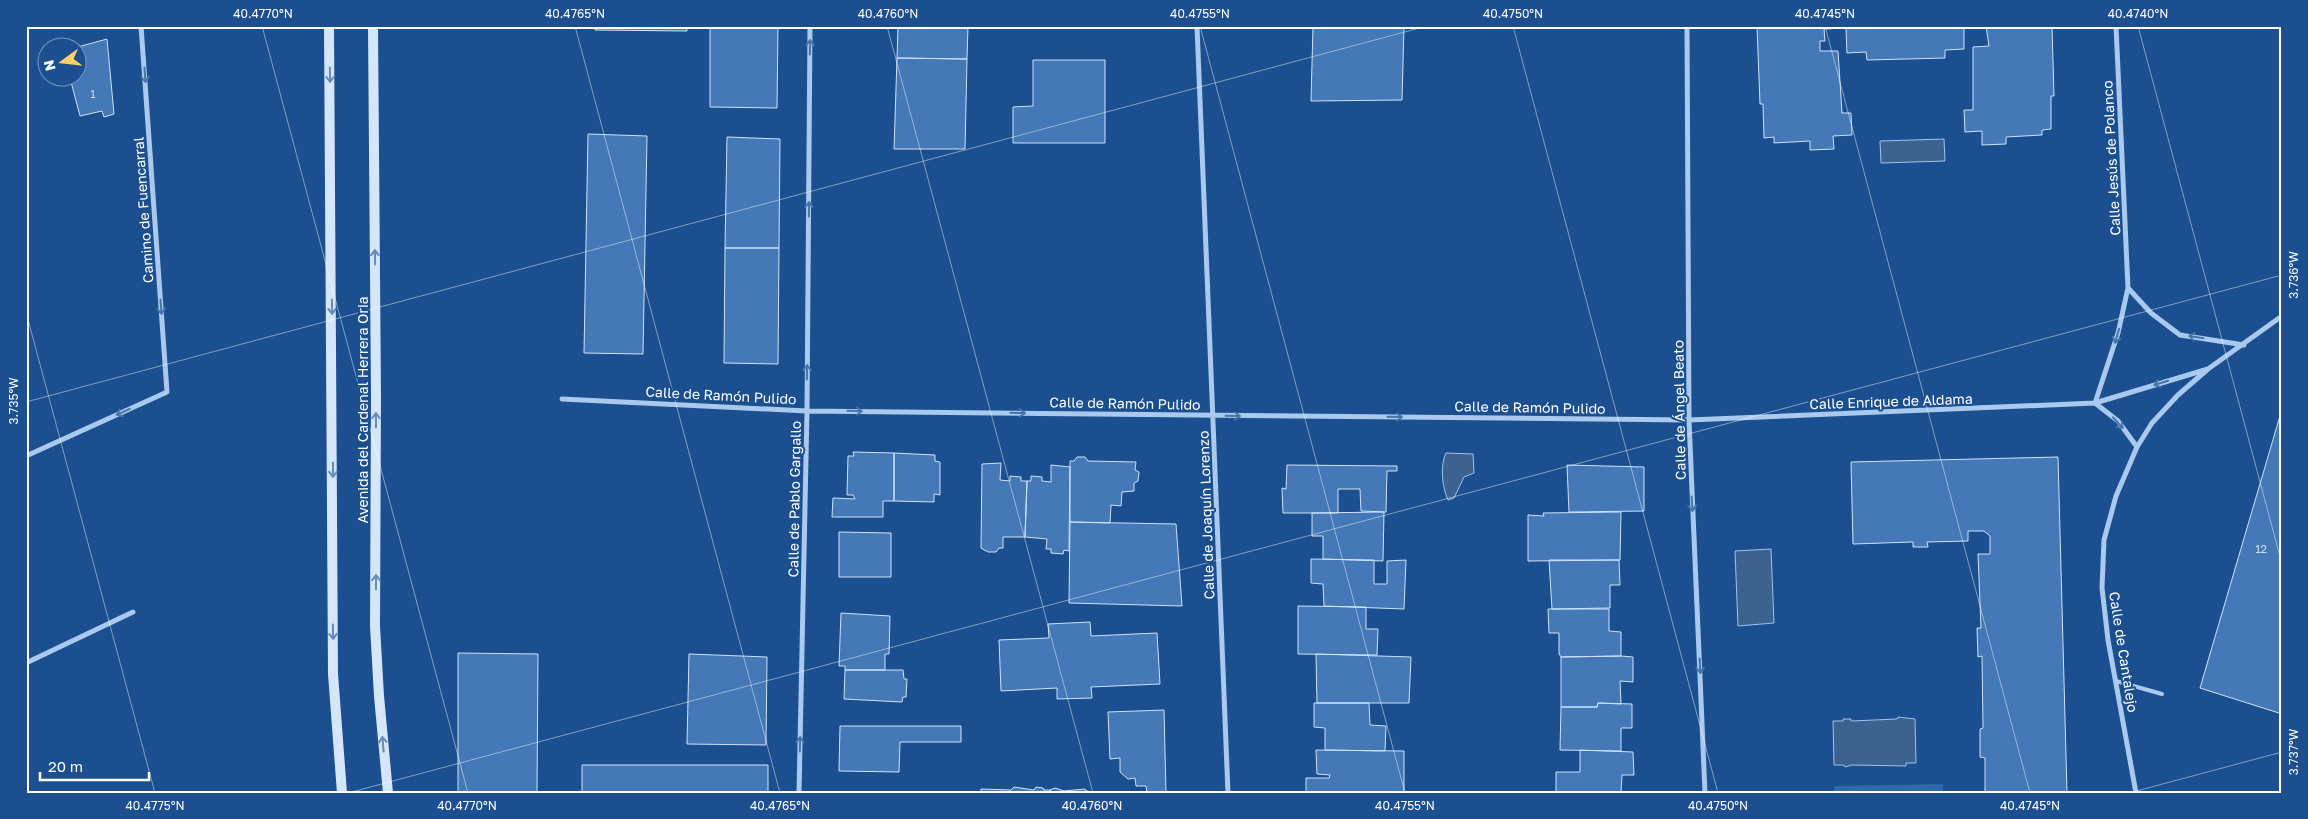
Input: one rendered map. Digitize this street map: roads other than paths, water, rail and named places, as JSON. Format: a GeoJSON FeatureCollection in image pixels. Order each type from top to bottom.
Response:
{"type":"FeatureCollection","features":[{"type":"Feature","properties":{"kind":"main road","name":"Avenida del Cardenal Herrera Oria"},"geometry":{"type":"LineString","coordinates":[[329,26],[333,674],[342,793]]}},
{"type":"Feature","properties":{"kind":"main road","name":"Avenida del Cardenal Herrera Oria"},"geometry":{"type":"LineString","coordinates":[[373,26],[376,626],[378,696],[388,793]]}},
{"type":"Feature","properties":{"kind":"street","name":"Camino de Fuencarral"},"geometry":{"type":"LineString","coordinates":[[26,456],[167,392],[141,26]]}},
{"type":"Feature","properties":{"kind":"street","name":"Calle de Pablo Gargallo"},"geometry":{"type":"LineString","coordinates":[[799,793],[807,411],[810,26]]}},
{"type":"Feature","properties":{"kind":"street","name":"Calle de Joaquín Lorenzo"},"geometry":{"type":"LineString","coordinates":[[1197,26],[1228,793]]}},
{"type":"Feature","properties":{"kind":"street","name":"Calle de Ángel Beato"},"geometry":{"type":"LineString","coordinates":[[1686,26],[1689,420],[1705,793]]}},
{"type":"Feature","properties":{"kind":"street","name":"Calle Jesús de Polanco"},"geometry":{"type":"LineString","coordinates":[[2095,403],[2118,333],[2128,288],[2116,26]]}},
{"type":"Feature","properties":{"kind":"street"},"geometry":{"type":"LineString","coordinates":[[2128,288],[2151,313],[2180,335],[2244,345]]}},
{"type":"Feature","properties":{"kind":"street","name":"Calle de Cantalejo"},"geometry":{"type":"LineString","coordinates":[[2136,793],[2102,588],[2104,540],[2116,496],[2137,447],[2152,422],[2178,395],[2208,369],[2282,316]]}},
{"type":"Feature","properties":{"kind":"street","name":"Calle Enrique de Aldama"},"geometry":{"type":"LineString","coordinates":[[1689,420],[2095,403],[2208,369]]}},
{"type":"Feature","properties":{"kind":"street","name":"Calle de Ramón Pulido"},"geometry":{"type":"LineString","coordinates":[[562,399],[807,411],[1689,420]]}},
{"type":"Feature","properties":{"kind":"street"},"geometry":{"type":"LineString","coordinates":[[2095,403],[2118,421],[2137,447]]}},
{"type":"Feature","properties":{"kind":"street"},"geometry":{"type":"LineString","coordinates":[[26,663],[133,612]]}},
{"type":"Feature","properties":{"kind":"lane"},"geometry":{"type":"LineString","coordinates":[[2116,681],[2162,694]]}}]}
